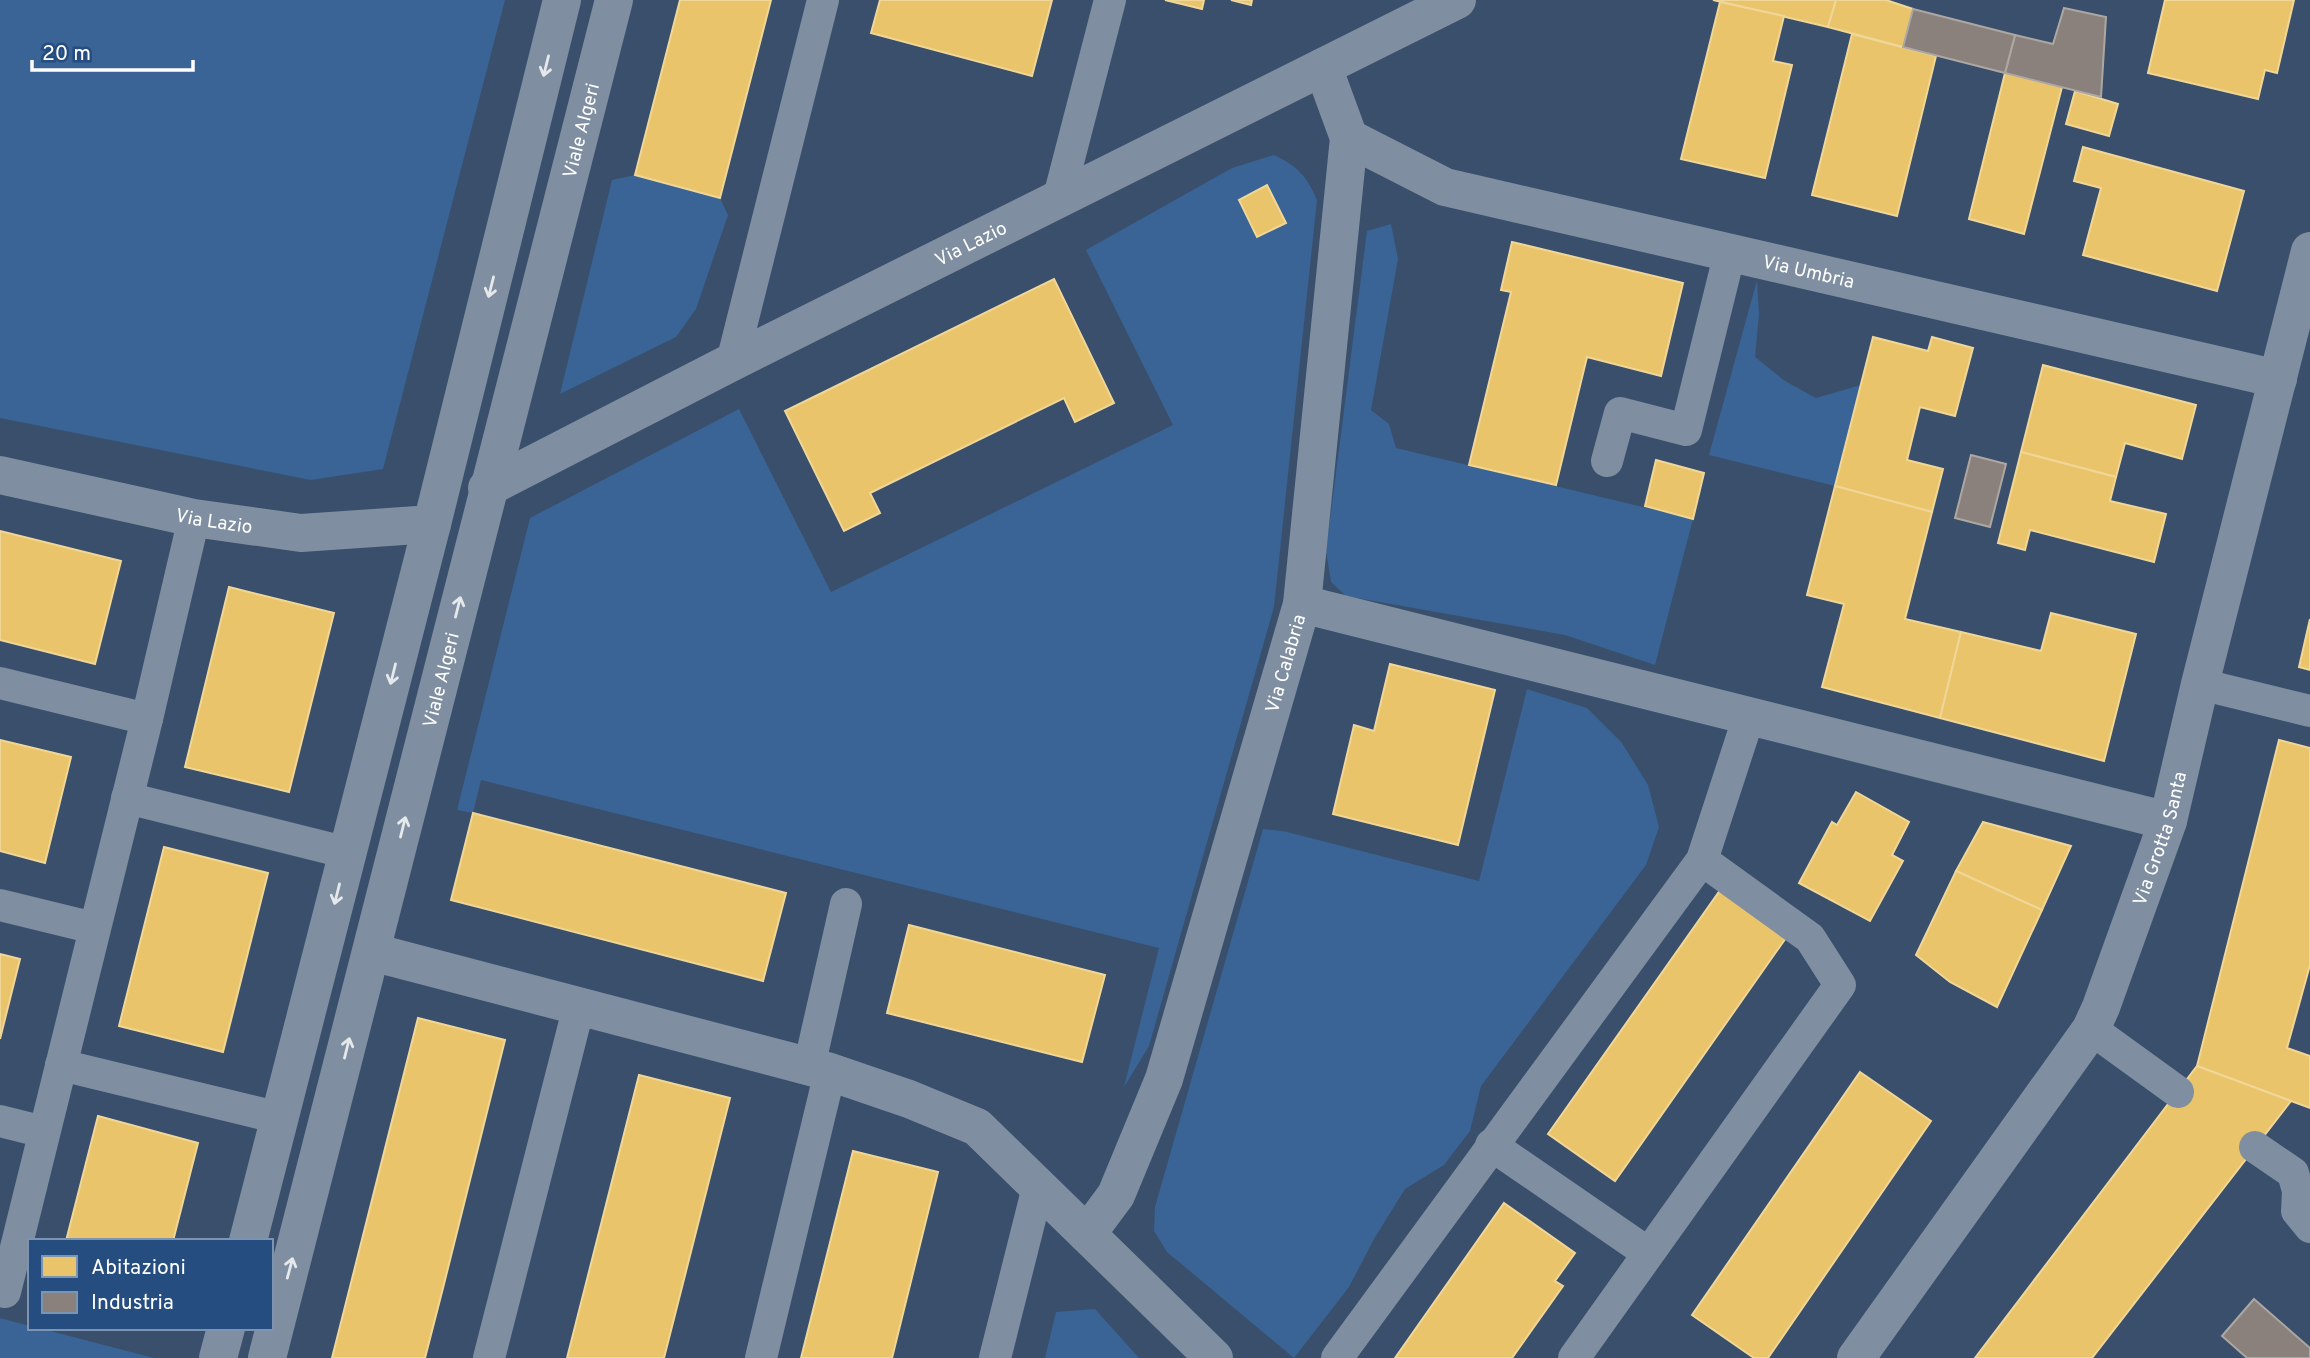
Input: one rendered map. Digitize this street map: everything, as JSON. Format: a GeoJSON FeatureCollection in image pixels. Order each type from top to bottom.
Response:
{"type":"FeatureCollection","features":[{"type":"Feature","properties":{"kind":"street"},"geometry":{"type":"LineString","coordinates":[[249,1239],[432,524],[562,0]]}},
{"type":"Feature","properties":{"kind":"street","name":"Viale Algeri"},"geometry":{"type":"LineString","coordinates":[[267,1358],[372,953],[487,488],[614,0]]}},
{"type":"Feature","properties":{"kind":"street","name":"Via Lazio"},"geometry":{"type":"LineString","coordinates":[[487,488],[1449,2]]}},
{"type":"Feature","properties":{"kind":"street","name":"Via Calabria"},"geometry":{"type":"LineString","coordinates":[[1087,1234],[1116,1195],[1164,1079],[1301,604],[1349,138],[1323,67]]}},
{"type":"Feature","properties":{"kind":"street","name":"Via Umbria"},"geometry":{"type":"LineString","coordinates":[[1349,138],[1445,187],[2278,379]]}},
{"type":"Feature","properties":{"kind":"street","name":"Via Grotta Santa"},"geometry":{"type":"LineString","coordinates":[[1856,1358],[2091,1029],[2101,1007],[2168,821],[2200,684],[2310,253]]}},
{"type":"Feature","properties":{"kind":"street","name":"Via Lazio"},"geometry":{"type":"LineString","coordinates":[[0,475],[194,518],[301,533],[432,524]]}},
{"type":"Feature","properties":{"kind":"street"},"geometry":{"type":"LineString","coordinates":[[1301,604],[2168,821]]}},
{"type":"Feature","properties":{"kind":"street"},"geometry":{"type":"LineString","coordinates":[[372,953],[819,1069],[909,1098],[977,1127],[1214,1358]]}},
{"type":"Feature","properties":{"kind":"street"},"geometry":{"type":"LineString","coordinates":[[218,1358],[225,1330]]}},
{"type":"Feature","properties":{"kind":"lane"},"geometry":{"type":"LineString","coordinates":[[732,362],[823,0]]}},
{"type":"Feature","properties":{"kind":"lane"},"geometry":{"type":"LineString","coordinates":[[1059,197],[1110,0]]}},
{"type":"Feature","properties":{"kind":"lane"},"geometry":{"type":"LineString","coordinates":[[1607,461],[1620,413],[1686,430],[1730,252]]}},
{"type":"Feature","properties":{"kind":"lane"},"geometry":{"type":"LineString","coordinates":[[5,1292],[194,518]]}},
{"type":"Feature","properties":{"kind":"lane"},"geometry":{"type":"LineString","coordinates":[[0,683],[147,719]]}},
{"type":"Feature","properties":{"kind":"lane"},"geometry":{"type":"LineString","coordinates":[[2200,684],[2310,711]]}},
{"type":"Feature","properties":{"kind":"lane"},"geometry":{"type":"LineString","coordinates":[[1337,1358],[1702,860],[1749,716]]}},
{"type":"Feature","properties":{"kind":"lane"},"geometry":{"type":"LineString","coordinates":[[127,798],[348,853]]}},
{"type":"Feature","properties":{"kind":"lane"},"geometry":{"type":"LineString","coordinates":[[1574,1358],[1840,985],[1810,938],[1702,860]]}},
{"type":"Feature","properties":{"kind":"lane"},"geometry":{"type":"LineString","coordinates":[[761,1358],[819,1069],[846,904]]}},
{"type":"Feature","properties":{"kind":"lane"},"geometry":{"type":"LineString","coordinates":[[0,905],[94,928]]}},
{"type":"Feature","properties":{"kind":"lane"},"geometry":{"type":"LineString","coordinates":[[489,1358],[579,1006]]}},
{"type":"Feature","properties":{"kind":"lane"},"geometry":{"type":"LineString","coordinates":[[2091,1029],[2178,1092]]}},
{"type":"Feature","properties":{"kind":"lane"},"geometry":{"type":"LineString","coordinates":[[61,1065],[280,1118]]}},
{"type":"Feature","properties":{"kind":"lane"},"geometry":{"type":"LineString","coordinates":[[0,1121],[44,1132]]}},
{"type":"Feature","properties":{"kind":"lane"},"geometry":{"type":"LineString","coordinates":[[1491,1145],[1648,1254]]}},
{"type":"Feature","properties":{"kind":"lane"},"geometry":{"type":"LineString","coordinates":[[2255,1147],[2293,1173],[2298,1191],[2297,1211],[2310,1227]]}},
{"type":"Feature","properties":{"kind":"lane"},"geometry":{"type":"LineString","coordinates":[[995,1358],[1038,1187]]}},
{"type":"Feature","properties":{"kind":"shaded area"},"geometry":{"type":"Polygon","coordinates":[[[0,0],[505,0],[383,469],[311,480],[0,418],[0,0]]]}},
{"type":"Feature","properties":{"kind":"shaded area"},"geometry":{"type":"Polygon","coordinates":[[[1274,155],[1300,173],[1317,200],[1274,607],[1149,1046],[1124,1087],[1159,948],[481,780],[473,813],[457,810],[530,518],[739,409],[831,592],[1173,425],[1086,250],[1232,168],[1274,155]]]}},
{"type":"Feature","properties":{"kind":"shaded area"},"geometry":{"type":"Polygon","coordinates":[[[635,175],[720,198],[728,215],[696,309],[676,337],[560,394],[612,180],[635,175]]]}},
{"type":"Feature","properties":{"kind":"shaded area"},"geometry":{"type":"Polygon","coordinates":[[[1391,224],[1398,259],[1371,410],[1389,424],[1396,448],[1693,519],[1655,665],[1565,635],[1346,596],[1331,582],[1326,551],[1367,231],[1391,224]]]}},
{"type":"Feature","properties":{"kind":"shaded area"},"geometry":{"type":"Polygon","coordinates":[[[1757,280],[1759,314],[1755,357],[1785,381],[1816,398],[1861,385],[1835,486],[1709,455],[1757,280]]]}},
{"type":"Feature","properties":{"kind":"shaded area"},"geometry":{"type":"Polygon","coordinates":[[[1527,689],[1587,708],[1622,743],[1648,785],[1659,827],[1646,865],[1481,1086],[1470,1131],[1444,1165],[1405,1189],[1374,1239],[1349,1287],[1294,1358],[1167,1252],[1154,1231],[1155,1207],[1263,829],[1283,831],[1479,881],[1527,689]]]}},
{"type":"Feature","properties":{"kind":"shaded area"},"geometry":{"type":"Polygon","coordinates":[[[1095,1309],[1139,1358],[1045,1358],[1056,1312],[1095,1309]]]}},
{"type":"Feature","properties":{"kind":"shaded area"},"geometry":{"type":"Polygon","coordinates":[[[0,1318],[28,1325],[28,1330],[47,1330],[154,1358],[0,1358],[0,1318]]]}},
{"type":"Feature","properties":{"kind":"building: Abitazioni"},"geometry":{"type":"Polygon","coordinates":[[[680,0],[771,0],[720,198],[635,175],[680,0]]]}},
{"type":"Feature","properties":{"kind":"building: Abitazioni"},"geometry":{"type":"Polygon","coordinates":[[[880,0],[1052,0],[1032,76],[871,33],[880,0]]]}},
{"type":"Feature","properties":{"kind":"building: Abitazioni"},"geometry":{"type":"Polygon","coordinates":[[[1165,0],[1204,0],[1202,9],[1165,0]]]}},
{"type":"Feature","properties":{"kind":"building: Abitazioni"},"geometry":{"type":"Polygon","coordinates":[[[1231,0],[1252,0],[1251,5],[1231,0]]]}},
{"type":"Feature","properties":{"kind":"building: Abitazioni"},"geometry":{"type":"Polygon","coordinates":[[[1713,0],[1836,0],[1828,27],[1713,0]]]}},
{"type":"Feature","properties":{"kind":"building: Abitazioni"},"geometry":{"type":"Polygon","coordinates":[[[1836,0],[1886,0],[1913,9],[1903,47],[1828,27],[1836,0]]]}},
{"type":"Feature","properties":{"kind":"building: Abitazioni"},"geometry":{"type":"Polygon","coordinates":[[[2165,0],[2294,0],[2277,73],[2265,70],[2258,99],[2148,73],[2165,0]]]}},
{"type":"Feature","properties":{"kind":"building: Abitazioni"},"geometry":{"type":"Polygon","coordinates":[[[1720,2],[1784,16],[1773,61],[1792,65],[1765,178],[1681,159],[1720,2]]]}},
{"type":"Feature","properties":{"kind":"building: Abitazioni"},"geometry":{"type":"Polygon","coordinates":[[[1852,34],[1936,56],[1897,216],[1812,195],[1852,34]]]}},
{"type":"Feature","properties":{"kind":"building: Abitazioni"},"geometry":{"type":"Polygon","coordinates":[[[2005,73],[2062,87],[2024,234],[1969,219],[2005,73]]]}},
{"type":"Feature","properties":{"kind":"building: Abitazioni"},"geometry":{"type":"Polygon","coordinates":[[[2075,91],[2118,104],[2109,136],[2066,124],[2075,91]]]}},
{"type":"Feature","properties":{"kind":"building: Abitazioni"},"geometry":{"type":"Polygon","coordinates":[[[2083,147],[2244,191],[2217,291],[2083,255],[2101,188],[2074,181],[2083,147]]]}},
{"type":"Feature","properties":{"kind":"building: Abitazioni"},"geometry":{"type":"Polygon","coordinates":[[[1267,185],[1286,223],[1257,237],[1239,200],[1267,185]]]}},
{"type":"Feature","properties":{"kind":"building: Abitazioni"},"geometry":{"type":"Polygon","coordinates":[[[1512,242],[1683,283],[1661,376],[1587,357],[1556,485],[1469,465],[1511,292],[1501,290],[1512,242]]]}},
{"type":"Feature","properties":{"kind":"building: Abitazioni"},"geometry":{"type":"Polygon","coordinates":[[[1054,279],[1114,403],[1075,422],[1064,398],[870,493],[880,513],[844,531],[785,411],[1054,279]]]}},
{"type":"Feature","properties":{"kind":"building: Abitazioni"},"geometry":{"type":"Polygon","coordinates":[[[1873,337],[1928,351],[1932,337],[1973,348],[1955,416],[1920,407],[1907,460],[1943,469],[1932,512],[1835,486],[1873,337]]]}},
{"type":"Feature","properties":{"kind":"building: Abitazioni"},"geometry":{"type":"Polygon","coordinates":[[[2043,365],[2196,405],[2182,459],[2125,443],[2116,477],[2021,452],[2043,365]]]}},
{"type":"Feature","properties":{"kind":"building: Abitazioni"},"geometry":{"type":"Polygon","coordinates":[[[2021,452],[2116,477],[2110,501],[2166,514],[2154,562],[2030,530],[2025,550],[1998,543],[2021,452]]]}},
{"type":"Feature","properties":{"kind":"building: Abitazioni"},"geometry":{"type":"Polygon","coordinates":[[[1656,460],[1704,473],[1693,519],[1645,506],[1656,460]]]}},
{"type":"Feature","properties":{"kind":"building: Abitazioni"},"geometry":{"type":"Polygon","coordinates":[[[1835,486],[1932,512],[1905,619],[1961,632],[1940,718],[1822,687],[1844,604],[1807,595],[1835,486]]]}},
{"type":"Feature","properties":{"kind":"building: Abitazioni"},"geometry":{"type":"Polygon","coordinates":[[[0,531],[121,561],[95,664],[0,640],[0,531]]]}},
{"type":"Feature","properties":{"kind":"building: Abitazioni"},"geometry":{"type":"Polygon","coordinates":[[[229,587],[334,613],[289,792],[185,767],[229,587]]]}},
{"type":"Feature","properties":{"kind":"building: Abitazioni"},"geometry":{"type":"Polygon","coordinates":[[[2051,613],[2136,634],[2104,761],[1940,718],[1961,632],[2041,651],[2051,613]]]}},
{"type":"Feature","properties":{"kind":"building: Abitazioni"},"geometry":{"type":"Polygon","coordinates":[[[2310,619],[2310,670],[2299,667],[2310,619]]]}},
{"type":"Feature","properties":{"kind":"building: Abitazioni"},"geometry":{"type":"Polygon","coordinates":[[[1390,664],[1495,690],[1458,845],[1333,814],[1354,725],[1374,731],[1390,664]]]}},
{"type":"Feature","properties":{"kind":"building: Abitazioni"},"geometry":{"type":"Polygon","coordinates":[[[0,740],[71,757],[45,863],[0,851],[0,740]]]}},
{"type":"Feature","properties":{"kind":"building: Abitazioni"},"geometry":{"type":"Polygon","coordinates":[[[2279,740],[2310,748],[2310,965],[2287,1048],[2310,1056],[2310,1108],[2197,1066],[2279,740]]]}},
{"type":"Feature","properties":{"kind":"building: Abitazioni"},"geometry":{"type":"Polygon","coordinates":[[[1856,792],[1909,822],[1892,855],[1903,861],[1870,921],[1799,883],[1832,822],[1837,825],[1856,792]]]}},
{"type":"Feature","properties":{"kind":"building: Abitazioni"},"geometry":{"type":"Polygon","coordinates":[[[473,813],[786,893],[763,981],[451,900],[473,813]]]}},
{"type":"Feature","properties":{"kind":"building: Abitazioni"},"geometry":{"type":"Polygon","coordinates":[[[1983,822],[2071,846],[2042,910],[1956,871],[1983,822]]]}},
{"type":"Feature","properties":{"kind":"building: Abitazioni"},"geometry":{"type":"Polygon","coordinates":[[[164,847],[268,873],[223,1052],[119,1026],[164,847]]]}},
{"type":"Feature","properties":{"kind":"building: Abitazioni"},"geometry":{"type":"Polygon","coordinates":[[[1956,871],[2042,910],[1997,1007],[1950,982],[1916,955],[1956,871]]]}},
{"type":"Feature","properties":{"kind":"building: Abitazioni"},"geometry":{"type":"Polygon","coordinates":[[[1721,889],[1788,935],[1615,1181],[1548,1134],[1721,889]]]}},
{"type":"Feature","properties":{"kind":"building: Abitazioni"},"geometry":{"type":"Polygon","coordinates":[[[909,925],[1105,975],[1082,1062],[887,1013],[909,925]]]}},
{"type":"Feature","properties":{"kind":"building: Abitazioni"},"geometry":{"type":"Polygon","coordinates":[[[0,954],[20,959],[0,1039],[0,954]]]}},
{"type":"Feature","properties":{"kind":"building: Abitazioni"},"geometry":{"type":"Polygon","coordinates":[[[418,1018],[505,1040],[443,1288],[425,1358],[332,1358],[418,1018]]]}},
{"type":"Feature","properties":{"kind":"building: Abitazioni"},"geometry":{"type":"Polygon","coordinates":[[[2197,1066],[2291,1101],[2092,1358],[1975,1358],[2197,1066]]]}},
{"type":"Feature","properties":{"kind":"building: Abitazioni"},"geometry":{"type":"Polygon","coordinates":[[[1860,1072],[1931,1121],[1768,1358],[1754,1358],[1692,1315],[1860,1072]]]}},
{"type":"Feature","properties":{"kind":"building: Abitazioni"},"geometry":{"type":"Polygon","coordinates":[[[639,1075],[730,1098],[664,1358],[567,1358],[639,1075]]]}},
{"type":"Feature","properties":{"kind":"building: Abitazioni"},"geometry":{"type":"Polygon","coordinates":[[[98,1116],[198,1143],[174,1239],[67,1239],[98,1116]]]}},
{"type":"Feature","properties":{"kind":"building: Abitazioni"},"geometry":{"type":"Polygon","coordinates":[[[853,1151],[938,1172],[892,1358],[801,1358],[853,1151]]]}},
{"type":"Feature","properties":{"kind":"building: Abitazioni"},"geometry":{"type":"Polygon","coordinates":[[[1504,1203],[1575,1253],[1555,1281],[1563,1286],[1512,1358],[1395,1358],[1504,1203]]]}},
{"type":"Feature","properties":{"kind":"building: Industria"},"geometry":{"type":"Polygon","coordinates":[[[2064,8],[2106,17],[2101,97],[2005,73],[2015,35],[2053,44],[2064,8]]]}},
{"type":"Feature","properties":{"kind":"building: Industria"},"geometry":{"type":"Polygon","coordinates":[[[1913,9],[2015,35],[2005,73],[1903,47],[1913,9]]]}},
{"type":"Feature","properties":{"kind":"building: Industria"},"geometry":{"type":"Polygon","coordinates":[[[1971,455],[2006,464],[1990,527],[1955,518],[1971,455]]]}},
{"type":"Feature","properties":{"kind":"building: Industria"},"geometry":{"type":"Polygon","coordinates":[[[2254,1299],[2310,1348],[2310,1358],[2247,1358],[2222,1336],[2254,1299]]]}}]}
